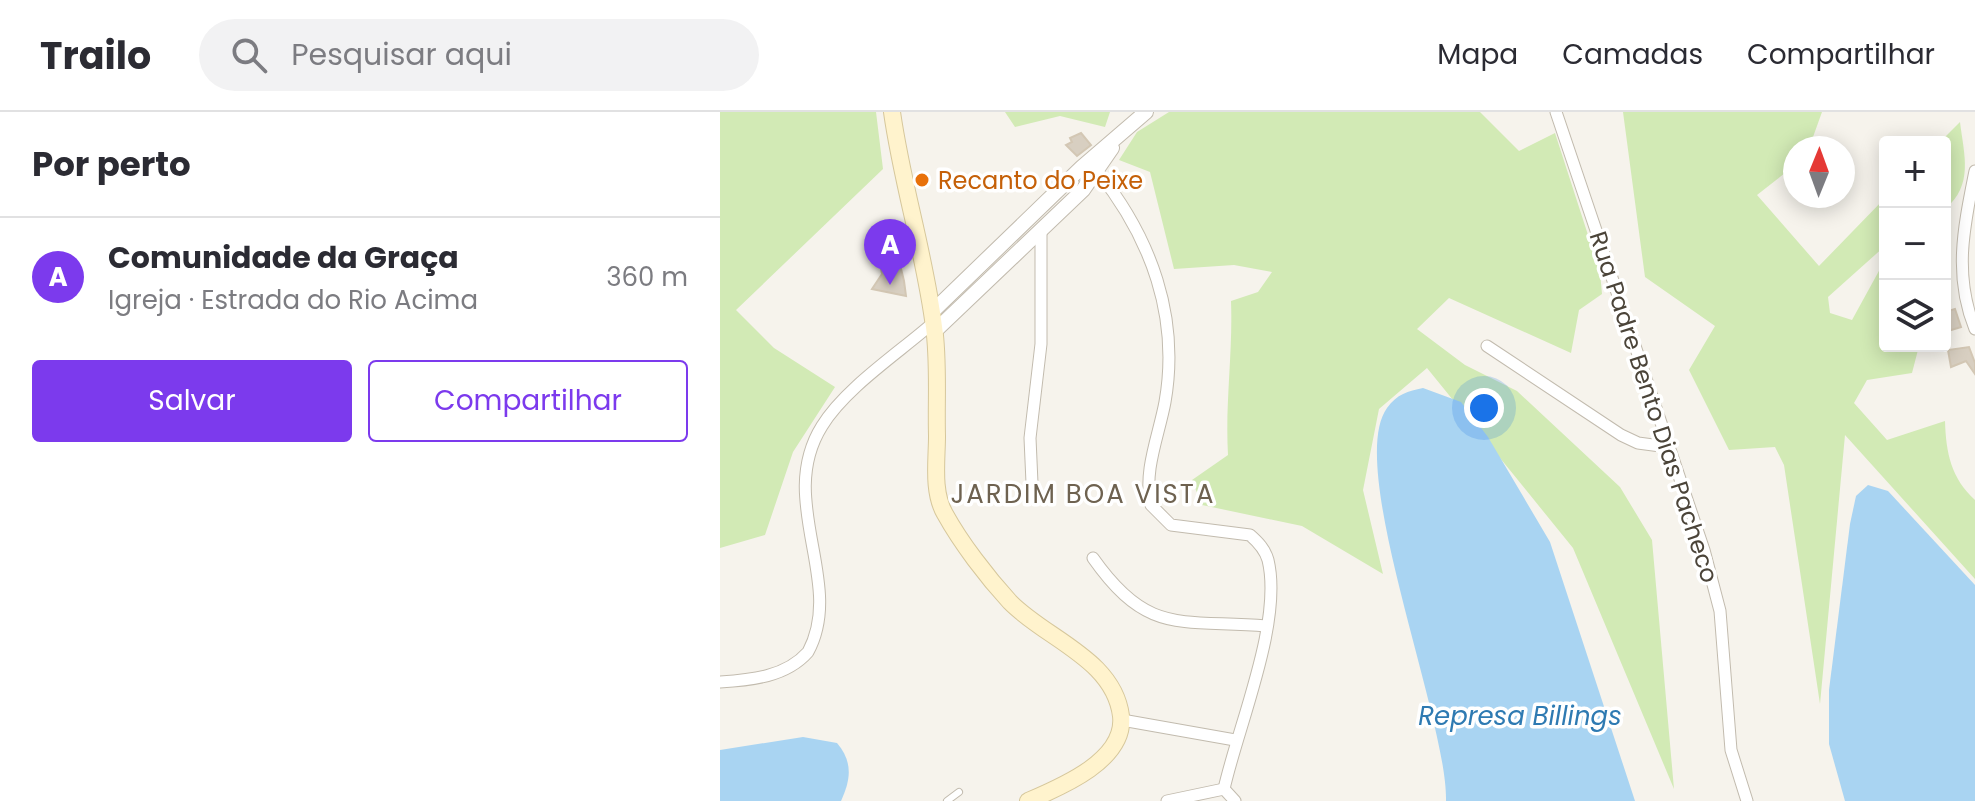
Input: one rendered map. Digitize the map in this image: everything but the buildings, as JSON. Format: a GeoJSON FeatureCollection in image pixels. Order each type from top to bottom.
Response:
{"type":"FeatureCollection","features":[{"type":"Feature","properties":{"kind":"main road"},"geometry":{"type":"LineString","coordinates":[[892,112],[934,322],[937,484],[944,514],[1009,600],[1107,679],[1115,690],[1122,720],[1114,742],[1092,766],[1028,801]]}},
{"type":"Feature","properties":{"kind":"street"},"geometry":{"type":"LineString","coordinates":[[934,322],[1082,167],[1115,142],[1146,112]]}},
{"type":"Feature","properties":{"kind":"street","name":"Rua Padre Bento Dias Pacheco"},"geometry":{"type":"LineString","coordinates":[[1556,112],[1695,519],[1715,588],[1724,642],[1731,750],[1747,801]]}},
{"type":"Feature","properties":{"kind":"street"},"geometry":{"type":"LineString","coordinates":[[720,682],[749,680],[781,672],[801,660],[814,643],[818,594],[803,491],[805,467],[813,443],[833,412],[1041,232],[1098,172],[1115,142]]}},
{"type":"Feature","properties":{"kind":"street"},"geometry":{"type":"LineString","coordinates":[[1082,167],[1098,172],[1142,241],[1159,281],[1166,312],[1167,386],[1151,466],[1151,505],[1171,525],[1243,534],[1258,542],[1268,559],[1266,626],[1224,789]]}},
{"type":"Feature","properties":{"kind":"street"},"geometry":{"type":"LineString","coordinates":[[1975,171],[1962,238],[1961,273],[1962,292],[1975,329]]}},
{"type":"Feature","properties":{"kind":"street"},"geometry":{"type":"LineString","coordinates":[[1032,483],[1030,438],[1041,344],[1041,232]]}},
{"type":"Feature","properties":{"kind":"street"},"geometry":{"type":"LineString","coordinates":[[1487,346],[1621,435],[1638,443],[1668,447]]}},
{"type":"Feature","properties":{"kind":"street"},"geometry":{"type":"LineString","coordinates":[[1093,558],[1122,595],[1158,618],[1266,626]]}},
{"type":"Feature","properties":{"kind":"street"},"geometry":{"type":"LineString","coordinates":[[1122,720],[1235,740]]}},
{"type":"Feature","properties":{"kind":"street"},"geometry":{"type":"LineString","coordinates":[[1167,801],[1224,789]]}},
{"type":"Feature","properties":{"kind":"street"},"geometry":{"type":"LineString","coordinates":[[1224,789],[1235,801]]}},
{"type":"Feature","properties":{"kind":"lane"},"geometry":{"type":"LineString","coordinates":[[947,801],[959,792]]}},
{"type":"Feature","properties":{"kind":"green space"},"geometry":{"type":"Polygon","coordinates":[[[720,112],[876,112],[883,169],[736,310],[774,348],[835,387],[793,452],[765,535],[720,548],[720,112]]]}},
{"type":"Feature","properties":{"kind":"green space"},"geometry":{"type":"Polygon","coordinates":[[[1005,112],[1110,112],[1105,127],[1060,116],[1015,127],[1005,112]]]}},
{"type":"Feature","properties":{"kind":"green space"},"geometry":{"type":"Polygon","coordinates":[[[1169,112],[1480,112],[1519,151],[1555,133],[1600,272],[1602,294],[1579,310],[1571,353],[1449,298],[1417,329],[1465,365],[1517,391],[1620,487],[1652,540],[1674,789],[1573,548],[1427,368],[1379,409],[1363,490],[1383,574],[1302,526],[1202,505],[1192,480],[1228,455],[1231,301],[1258,292],[1272,272],[1234,265],[1174,269],[1150,172],[1119,160],[1137,132],[1169,112]]]}},
{"type":"Feature","properties":{"kind":"green space"},"geometry":{"type":"Polygon","coordinates":[[[1623,112],[1822,112],[1813,136],[1783,136],[1783,175],[1757,195],[1819,266],[1879,204],[1879,251],[1828,297],[1830,313],[1852,320],[1879,271],[1879,352],[1917,352],[1912,373],[1867,380],[1854,403],[1887,440],[1945,421],[1951,464],[1960,483],[1975,500],[1975,579],[1845,435],[1820,704],[1784,465],[1775,447],[1729,450],[1689,370],[1715,326],[1645,277],[1623,112]]]}},
{"type":"Feature","properties":{"kind":"green space"},"geometry":{"type":"Polygon","coordinates":[[[1960,122],[1965,158],[1964,180],[1951,203],[1951,136],[1946,136],[1960,122]]]}},
{"type":"Feature","properties":{"kind":"water","name":"Represa Billings"},"geometry":{"type":"Polygon","coordinates":[[[1423,388],[1461,402],[1488,437],[1550,542],[1635,801],[1446,801],[1432,714],[1388,536],[1379,482],[1378,438],[1387,408],[1403,394],[1423,388]]]}},
{"type":"Feature","properties":{"kind":"water"},"geometry":{"type":"Polygon","coordinates":[[[1868,485],[1888,491],[1975,585],[1975,801],[1845,801],[1829,744],[1829,690],[1850,524],[1856,496],[1868,485]]]}},
{"type":"Feature","properties":{"kind":"water"},"geometry":{"type":"Polygon","coordinates":[[[803,737],[837,743],[842,750],[849,771],[841,801],[720,801],[720,750],[803,737]]]}},
{"type":"Feature","properties":{"kind":"place","name":"Recanto do Peixe"},"geometry":{"type":"Point","coordinates":[922,180]}},
{"type":"Feature","properties":{"kind":"place","name":"Comunidade da Graça"},"geometry":{"type":"Point","coordinates":[890,285]}},
{"type":"Feature","properties":{"kind":"district","name":"JARDIM BOA VISTA"},"geometry":{"type":"Point","coordinates":[1083,494]}}]}
